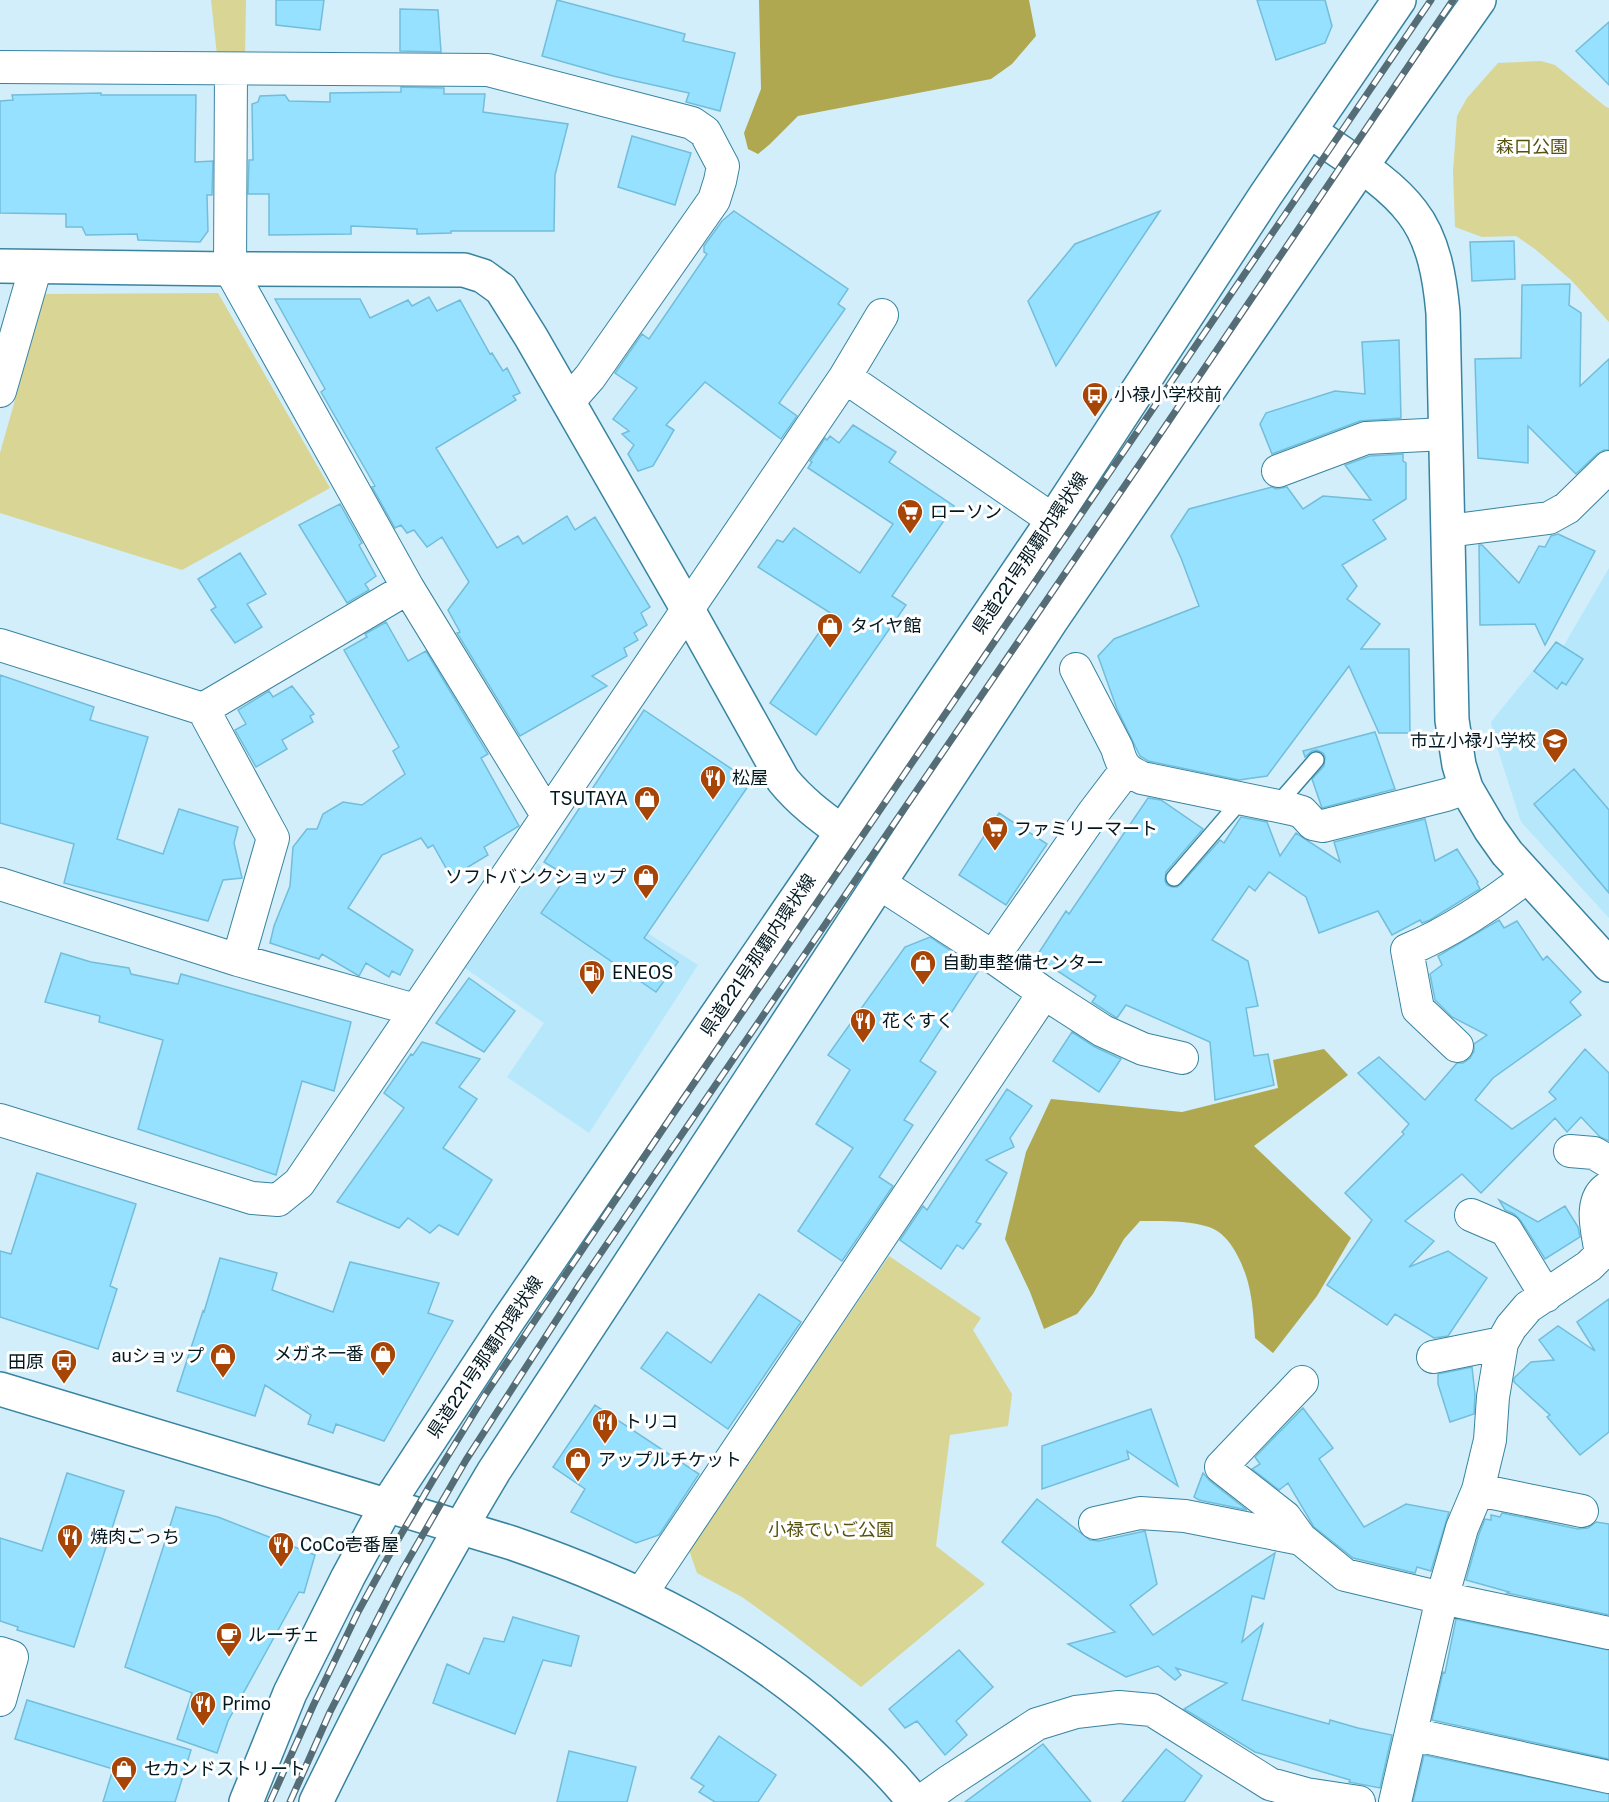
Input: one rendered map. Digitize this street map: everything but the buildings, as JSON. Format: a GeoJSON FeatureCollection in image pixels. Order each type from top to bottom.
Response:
{"type":"FeatureCollection","features":[{"type":"Feature","properties":{"kind":"main road","name":"県道221号那覇内環状線"},"geometry":{"type":"LineString","coordinates":[[246,1802],[290,1693],[387,1505],[507,1322],[843,832],[1053,520],[1265,196],[1399,0]]}},
{"type":"Feature","properties":{"kind":"main road"},"geometry":{"type":"LineString","coordinates":[[316,1802],[356,1720],[428,1584],[494,1470],[1051,621],[1361,167],[1479,0]]}},
{"type":"Feature","properties":{"kind":"main road"},"geometry":{"type":"LineString","coordinates":[[1310,131],[1393,191],[1413,213],[1425,235],[1439,274],[1443,313],[1452,720],[1460,765],[1467,788],[1490,829],[1507,853],[1609,965]]}},
{"type":"Feature","properties":{"kind":"main road"},"geometry":{"type":"LineString","coordinates":[[0,266],[464,270],[483,276],[501,289],[569,401],[783,780],[794,795],[812,811],[843,832]]}},
{"type":"Feature","properties":{"kind":"main road"},"geometry":{"type":"LineString","coordinates":[[0,1389],[533,1550],[641,1594],[720,1635],[783,1679],[888,1771],[914,1802]]}},
{"type":"Feature","properties":{"kind":"street"},"geometry":{"type":"LineString","coordinates":[[0,67],[488,70],[692,123],[705,132],[723,166],[714,200],[590,377],[569,401]]}},
{"type":"Feature","properties":{"kind":"street"},"geometry":{"type":"LineString","coordinates":[[231,69],[230,269],[408,588],[547,815]]}},
{"type":"Feature","properties":{"kind":"street"},"geometry":{"type":"LineString","coordinates":[[0,391],[36,266]]}},
{"type":"Feature","properties":{"kind":"street"},"geometry":{"type":"LineString","coordinates":[[0,1120],[252,1198],[278,1200],[300,1183],[845,376],[882,315]]}},
{"type":"Feature","properties":{"kind":"street"},"geometry":{"type":"LineString","coordinates":[[845,376],[1053,520]]}},
{"type":"Feature","properties":{"kind":"street"},"geometry":{"type":"LineString","coordinates":[[1278,471],[1366,438],[1445,434]]}},
{"type":"Feature","properties":{"kind":"street"},"geometry":{"type":"LineString","coordinates":[[1448,531],[1549,518],[1567,508],[1609,467]]}},
{"type":"Feature","properties":{"kind":"street"},"geometry":{"type":"LineString","coordinates":[[203,709],[408,588]]}},
{"type":"Feature","properties":{"kind":"street"},"geometry":{"type":"LineString","coordinates":[[0,645],[203,709],[273,838],[238,960]]}},
{"type":"Feature","properties":{"kind":"street"},"geometry":{"type":"LineString","coordinates":[[1076,669],[1126,770],[1142,778],[1302,812],[1313,824],[1323,826],[1467,788]]}},
{"type":"Feature","properties":{"kind":"street"},"geometry":{"type":"LineString","coordinates":[[993,957],[1126,770]]}},
{"type":"Feature","properties":{"kind":"street"},"geometry":{"type":"LineString","coordinates":[[1457,1046],[1418,1009],[1407,950],[1438,935],[1509,891],[1527,876]]}},
{"type":"Feature","properties":{"kind":"street"},"geometry":{"type":"LineString","coordinates":[[879,883],[1102,1031],[1143,1049],[1182,1058]]}},
{"type":"Feature","properties":{"kind":"street"},"geometry":{"type":"LineString","coordinates":[[0,884],[238,960],[415,1010]]}},
{"type":"Feature","properties":{"kind":"street"},"geometry":{"type":"LineString","coordinates":[[641,1594],[1044,993]]}},
{"type":"Feature","properties":{"kind":"street"},"geometry":{"type":"LineString","coordinates":[[1570,1151],[1594,1153],[1609,1162]]}},
{"type":"Feature","properties":{"kind":"street"},"geometry":{"type":"LineString","coordinates":[[1395,1802],[1443,1598],[1462,1528],[1478,1490],[1490,1440],[1492,1397],[1502,1343],[1528,1307],[1589,1266],[1601,1254],[1595,1206],[1603,1191],[1609,1186]]}},
{"type":"Feature","properties":{"kind":"street"},"geometry":{"type":"LineString","coordinates":[[1471,1215],[1506,1230],[1546,1296]]}},
{"type":"Feature","properties":{"kind":"street"},"geometry":{"type":"LineString","coordinates":[[1433,1357],[1502,1343]]}},
{"type":"Feature","properties":{"kind":"street"},"geometry":{"type":"LineString","coordinates":[[1302,1382],[1221,1467],[1285,1517],[1301,1539],[1345,1575],[1609,1633]]}},
{"type":"Feature","properties":{"kind":"street"},"geometry":{"type":"LineString","coordinates":[[1478,1490],[1582,1511]]}},
{"type":"Feature","properties":{"kind":"street"},"geometry":{"type":"LineString","coordinates":[[1095,1523],[1140,1513],[1185,1516],[1301,1539]]}},
{"type":"Feature","properties":{"kind":"street"},"geometry":{"type":"LineString","coordinates":[[0,1653],[12,1657],[0,1700]]}},
{"type":"Feature","properties":{"kind":"street"},"geometry":{"type":"LineString","coordinates":[[920,1802],[1037,1724],[1076,1712],[1119,1707],[1152,1710],[1270,1784],[1306,1794],[1359,1802]]}},
{"type":"Feature","properties":{"kind":"street"},"geometry":{"type":"LineString","coordinates":[[1411,1734],[1609,1777]]}},
{"type":"Feature","properties":{"kind":"lane"},"geometry":{"type":"LineString","coordinates":[[1276,806],[1316,760]]}},
{"type":"Feature","properties":{"kind":"lane"},"geometry":{"type":"LineString","coordinates":[[1174,878],[1242,799]]}},
{"type":"Feature","properties":{"kind":"shaded area"},"geometry":{"type":"Polygon","coordinates":[[[759,0],[1029,0],[1036,36],[1012,64],[991,79],[798,116],[758,154],[748,149],[744,133],[761,89],[759,0]]]}},
{"type":"Feature","properties":{"kind":"shaded area","name":"市立小禄小学校"},"geometry":{"type":"Polygon","coordinates":[[[1609,568],[1609,918],[1521,822],[1491,722],[1534,669],[1546,676],[1609,568]]]}},
{"type":"Feature","properties":{"kind":"shaded area","name":"ENEOS"},"geometry":{"type":"Polygon","coordinates":[[[538,864],[698,965],[589,1133],[507,1077],[544,1023],[465,968],[538,864]]]}},
{"type":"Feature","properties":{"kind":"shaded area"},"geometry":{"type":"Polygon","coordinates":[[[1324,1049],[1348,1075],[1254,1146],[1351,1238],[1317,1296],[1273,1353],[1255,1338],[1248,1283],[1237,1254],[1231,1245],[1225,1237],[1209,1227],[1183,1222],[1140,1221],[1124,1239],[1093,1294],[1077,1314],[1044,1329],[1030,1292],[1005,1239],[1026,1152],[1051,1099],[1182,1112],[1278,1088],[1273,1060],[1324,1049]]]}},
{"type":"Feature","properties":{"kind":"green space"},"geometry":{"type":"Polygon","coordinates":[[[211,0],[246,0],[245,54],[217,55],[211,0]]]}},
{"type":"Feature","properties":{"kind":"green space","name":"森口公園"},"geometry":{"type":"Polygon","coordinates":[[[1541,61],[1555,65],[1609,108],[1609,322],[1571,280],[1516,236],[1482,237],[1455,227],[1453,172],[1457,116],[1467,98],[1498,63],[1541,61]]]}},
{"type":"Feature","properties":{"kind":"green space"},"geometry":{"type":"Polygon","coordinates":[[[218,293],[330,488],[182,570],[0,513],[0,453],[45,294],[218,293]]]}},
{"type":"Feature","properties":{"kind":"green space","name":"小禄でいご公園"},"geometry":{"type":"Polygon","coordinates":[[[889,1256],[981,1318],[973,1330],[1012,1394],[1008,1426],[950,1435],[936,1546],[985,1584],[861,1687],[742,1597],[697,1573],[689,1550],[889,1256]]]}},
{"type":"Feature","properties":{"kind":"railway"},"geometry":{"type":"LineString","coordinates":[[270,1802],[358,1612],[392,1550],[485,1395],[673,1114],[1431,0]]}},
{"type":"Feature","properties":{"kind":"railway"},"geometry":{"type":"LineString","coordinates":[[290,1802],[330,1712],[403,1569],[466,1460],[581,1282],[1156,440],[1453,0]]}},
{"type":"Feature","properties":{"kind":"place","name":"小禄小学校前"},"geometry":{"type":"Point","coordinates":[1095,418]}},
{"type":"Feature","properties":{"kind":"place","name":"ローソン"},"geometry":{"type":"Point","coordinates":[910,535]}},
{"type":"Feature","properties":{"kind":"place","name":"タイヤ館"},"geometry":{"type":"Point","coordinates":[830,649]}},
{"type":"Feature","properties":{"kind":"place","name":"市立小禄小学校"},"geometry":{"type":"Point","coordinates":[1555,764]}},
{"type":"Feature","properties":{"kind":"place","name":"松屋"},"geometry":{"type":"Point","coordinates":[713,801]}},
{"type":"Feature","properties":{"kind":"place","name":"TSUTAYA"},"geometry":{"type":"Point","coordinates":[647,822]}},
{"type":"Feature","properties":{"kind":"place","name":"ファミリーマート"},"geometry":{"type":"Point","coordinates":[995,852]}},
{"type":"Feature","properties":{"kind":"place","name":"ソフトバンクショップ"},"geometry":{"type":"Point","coordinates":[646,900]}},
{"type":"Feature","properties":{"kind":"place","name":"自動車整備センター"},"geometry":{"type":"Point","coordinates":[923,986]}},
{"type":"Feature","properties":{"kind":"place","name":"ENEOS"},"geometry":{"type":"Point","coordinates":[592,996]}},
{"type":"Feature","properties":{"kind":"place","name":"花ぐすく"},"geometry":{"type":"Point","coordinates":[863,1044]}},
{"type":"Feature","properties":{"kind":"place","name":"メガネ一番"},"geometry":{"type":"Point","coordinates":[383,1377]}},
{"type":"Feature","properties":{"kind":"place","name":"auショップ"},"geometry":{"type":"Point","coordinates":[223,1379]}},
{"type":"Feature","properties":{"kind":"place","name":"田原"},"geometry":{"type":"Point","coordinates":[64,1385]}},
{"type":"Feature","properties":{"kind":"place","name":"トリコ"},"geometry":{"type":"Point","coordinates":[605,1445]}},
{"type":"Feature","properties":{"kind":"place","name":"アップルチケット"},"geometry":{"type":"Point","coordinates":[578,1483]}},
{"type":"Feature","properties":{"kind":"place","name":"焼肉ごっち"},"geometry":{"type":"Point","coordinates":[70,1560]}},
{"type":"Feature","properties":{"kind":"place","name":"CoCo壱番屋"},"geometry":{"type":"Point","coordinates":[281,1568]}},
{"type":"Feature","properties":{"kind":"place","name":"ルーチェ"},"geometry":{"type":"Point","coordinates":[229,1658]}},
{"type":"Feature","properties":{"kind":"place","name":"Primo"},"geometry":{"type":"Point","coordinates":[203,1727]}},
{"type":"Feature","properties":{"kind":"place","name":"セカンドストリート"},"geometry":{"type":"Point","coordinates":[124,1792]}}]}
